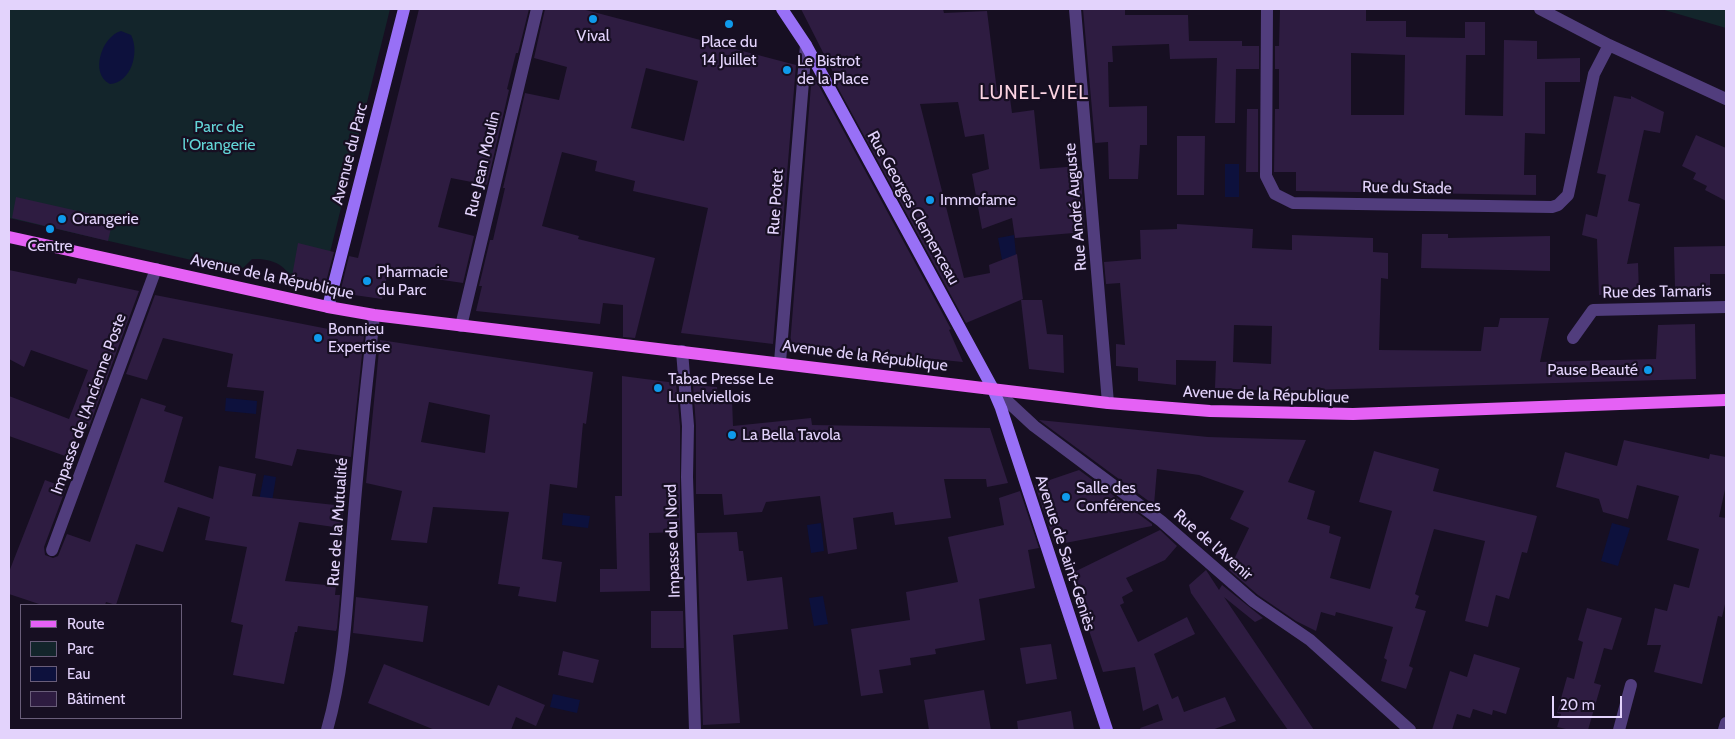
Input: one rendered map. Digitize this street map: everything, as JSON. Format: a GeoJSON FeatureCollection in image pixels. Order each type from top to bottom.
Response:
{"type":"FeatureCollection","features":[{"type":"Feature","properties":{"kind":"main road","name":"Avenue de la République"},"geometry":{"type":"LineString","coordinates":[[9,237],[328,307],[374,315],[992,387],[1108,403],[1210,411],[1353,414],[1726,400]]}},
{"type":"Feature","properties":{"kind":"street","name":"Avenue du Parc"},"geometry":{"type":"LineString","coordinates":[[328,307],[404,9]]}},
{"type":"Feature","properties":{"kind":"street","name":"Rue Jean Moulin"},"geometry":{"type":"LineString","coordinates":[[461,326],[537,9]]}},
{"type":"Feature","properties":{"kind":"street"},"geometry":{"type":"LineString","coordinates":[[782,9],[806,45]]}},
{"type":"Feature","properties":{"kind":"street","name":"Rue André Auguste"},"geometry":{"type":"LineString","coordinates":[[1075,9],[1108,403]]}},
{"type":"Feature","properties":{"kind":"street","name":"Rue du Stade"},"geometry":{"type":"LineString","coordinates":[[1266,9],[1266,176],[1275,194],[1293,203],[1552,207],[1558,205],[1568,195],[1594,74],[1609,45]]}},
{"type":"Feature","properties":{"kind":"street"},"geometry":{"type":"LineString","coordinates":[[1540,9],[1609,45],[1726,99]]}},
{"type":"Feature","properties":{"kind":"street","name":"Rue Potet"},"geometry":{"type":"LineString","coordinates":[[780,362],[806,45]]}},
{"type":"Feature","properties":{"kind":"street","name":"Rue Georges Clemenceau"},"geometry":{"type":"LineString","coordinates":[[806,45],[992,387]]}},
{"type":"Feature","properties":{"kind":"street","name":"Impasse de l'Ancienne Poste"},"geometry":{"type":"LineString","coordinates":[[52,550],[156,269]]}},
{"type":"Feature","properties":{"kind":"street","name":"Rue des Tamaris"},"geometry":{"type":"LineString","coordinates":[[1573,338],[1593,310],[1726,307]]}},
{"type":"Feature","properties":{"kind":"street","name":"Rue de la Mutualité"},"geometry":{"type":"LineString","coordinates":[[327,730],[337,694],[343,656],[361,432],[374,315]]}},
{"type":"Feature","properties":{"kind":"street","name":"Impasse du Nord"},"geometry":{"type":"LineString","coordinates":[[682,351],[688,426],[687,477],[695,730]]}},
{"type":"Feature","properties":{"kind":"street","name":"Avenue de Saint-Geniès"},"geometry":{"type":"LineString","coordinates":[[992,387],[1002,408],[1107,730]]}},
{"type":"Feature","properties":{"kind":"street","name":"Rue de l'Avenir"},"geometry":{"type":"LineString","coordinates":[[992,387],[1034,426],[1161,521],[1253,601],[1310,640],[1410,730]]}},
{"type":"Feature","properties":{"kind":"street"},"geometry":{"type":"LineString","coordinates":[[1619,730],[1631,685]]}},
{"type":"Feature","properties":{"kind":"street"},"geometry":{"type":"LineString","coordinates":[[1724,730],[1726,723]]}},
{"type":"Feature","properties":{"kind":"green space","name":"Parc de l'Orangerie"},"geometry":{"type":"Polygon","coordinates":[[[9,9],[390,9],[321,289],[291,282],[286,271],[277,263],[271,261],[252,259],[243,268],[239,267],[239,271],[9,218],[9,9]]]}},
{"type":"Feature","properties":{"kind":"green space"},"geometry":{"type":"Polygon","coordinates":[[[1661,9],[1726,9],[1726,28],[1661,9]]]}},
{"type":"Feature","properties":{"kind":"water"},"geometry":{"type":"Polygon","coordinates":[[[121,31],[131,35],[134,42],[134,58],[128,73],[117,82],[110,84],[100,72],[100,56],[108,40],[114,34],[121,31]]]}},
{"type":"Feature","properties":{"kind":"water"},"geometry":{"type":"Polygon","coordinates":[[[1225,164],[1239,164],[1239,197],[1225,197],[1225,164]]]}},
{"type":"Feature","properties":{"kind":"water"},"geometry":{"type":"Polygon","coordinates":[[[1014,235],[1016,255],[1002,260],[998,238],[1014,235]]]}},
{"type":"Feature","properties":{"kind":"water"},"geometry":{"type":"Polygon","coordinates":[[[226,398],[257,401],[256,414],[225,411],[226,398]]]}},
{"type":"Feature","properties":{"kind":"water"},"geometry":{"type":"Polygon","coordinates":[[[264,475],[276,477],[271,508],[258,506],[264,475]]]}},
{"type":"Feature","properties":{"kind":"water"},"geometry":{"type":"Polygon","coordinates":[[[563,513],[590,516],[588,528],[562,525],[563,513]]]}},
{"type":"Feature","properties":{"kind":"water"},"geometry":{"type":"Polygon","coordinates":[[[821,523],[824,551],[811,553],[807,525],[821,523]]]}},
{"type":"Feature","properties":{"kind":"water"},"geometry":{"type":"Polygon","coordinates":[[[1612,523],[1630,528],[1618,566],[1601,561],[1612,523]]]}},
{"type":"Feature","properties":{"kind":"water"},"geometry":{"type":"Polygon","coordinates":[[[823,596],[828,624],[814,626],[809,598],[823,596]]]}},
{"type":"Feature","properties":{"kind":"water"},"geometry":{"type":"Polygon","coordinates":[[[553,694],[580,700],[577,713],[550,707],[553,694]]]}},
{"type":"Feature","properties":{"kind":"building"},"geometry":{"type":"Polygon","coordinates":[[[419,9],[529,9],[507,89],[509,90],[487,185],[451,178],[438,227],[474,236],[463,283],[388,272],[382,299],[340,293],[349,256],[358,258],[419,9]]]}},
{"type":"Feature","properties":{"kind":"building"},"geometry":{"type":"Polygon","coordinates":[[[545,9],[582,9],[796,65],[773,344],[681,333],[708,208],[633,191],[635,181],[595,171],[597,161],[562,152],[542,226],[579,236],[578,239],[655,258],[635,338],[623,337],[623,305],[603,303],[600,324],[476,311],[482,286],[479,286],[490,240],[493,240],[525,93],[559,100],[567,67],[534,58],[545,9]],[[646,68],[631,128],[684,141],[698,81],[646,68]]]}},
{"type":"Feature","properties":{"kind":"building"},"geometry":{"type":"Polygon","coordinates":[[[801,9],[943,9],[944,13],[987,11],[997,91],[1009,91],[1012,113],[1034,110],[1040,169],[1080,166],[1085,232],[1015,238],[1012,218],[982,229],[972,174],[989,169],[984,134],[965,137],[958,102],[920,104],[964,278],[990,273],[989,265],[1017,254],[1023,299],[966,323],[831,75],[835,76],[801,9]]]}},
{"type":"Feature","properties":{"kind":"building"},"geometry":{"type":"Polygon","coordinates":[[[1083,9],[1125,9],[1125,15],[1188,15],[1189,41],[1242,41],[1242,46],[1259,46],[1259,69],[1236,69],[1235,123],[1215,123],[1217,58],[1170,59],[1169,44],[1112,46],[1113,62],[1108,62],[1109,107],[1147,106],[1147,145],[1140,145],[1138,179],[1109,179],[1108,142],[1095,143],[1083,9]]]}},
{"type":"Feature","properties":{"kind":"building"},"geometry":{"type":"Polygon","coordinates":[[[1280,9],[1366,9],[1366,21],[1406,21],[1406,37],[1465,38],[1465,22],[1485,22],[1485,55],[1466,55],[1465,115],[1503,116],[1504,40],[1537,41],[1537,59],[1580,58],[1580,82],[1545,82],[1545,134],[1525,133],[1524,175],[1536,175],[1536,195],[1296,191],[1296,172],[1274,172],[1275,109],[1279,109],[1279,69],[1275,69],[1275,46],[1279,46],[1280,9]],[[1351,53],[1351,115],[1404,115],[1405,55],[1351,53]]]}},
{"type":"Feature","properties":{"kind":"building"},"geometry":{"type":"Polygon","coordinates":[[[812,73],[951,329],[949,330],[963,362],[790,345],[812,73]]]}},
{"type":"Feature","properties":{"kind":"building"},"geometry":{"type":"Polygon","coordinates":[[[1614,96],[1631,99],[1631,96],[1664,112],[1660,133],[1644,130],[1628,201],[1640,204],[1627,264],[1638,263],[1639,294],[1599,295],[1597,239],[1582,235],[1586,214],[1597,217],[1606,175],[1597,173],[1614,96]]]}},
{"type":"Feature","properties":{"kind":"building"},"geometry":{"type":"Polygon","coordinates":[[[1247,109],[1258,109],[1258,172],[1246,172],[1247,109]]]}},
{"type":"Feature","properties":{"kind":"building"},"geometry":{"type":"Polygon","coordinates":[[[1696,135],[1726,148],[1726,201],[1705,190],[1707,186],[1693,179],[1696,173],[1682,166],[1696,135]]]}},
{"type":"Feature","properties":{"kind":"building"},"geometry":{"type":"Polygon","coordinates":[[[1177,136],[1205,136],[1204,195],[1177,195],[1177,136]]]}},
{"type":"Feature","properties":{"kind":"building","name":"Orangerie"},"geometry":{"type":"Polygon","coordinates":[[[16,197],[113,219],[108,241],[12,218],[16,197]]]}},
{"type":"Feature","properties":{"kind":"building"},"geometry":{"type":"Polygon","coordinates":[[[1177,224],[1253,229],[1252,248],[1292,250],[1292,235],[1373,238],[1373,252],[1388,253],[1388,279],[1381,278],[1379,350],[1481,351],[1484,327],[1498,327],[1500,318],[1549,318],[1540,362],[1656,359],[1658,325],[1695,324],[1696,379],[1276,391],[1215,388],[1216,361],[1176,360],[1176,385],[1138,381],[1138,368],[1116,366],[1116,344],[1125,345],[1120,283],[1106,284],[1104,262],[1141,259],[1140,230],[1177,229],[1177,224]],[[1234,325],[1233,362],[1271,364],[1272,326],[1234,325]]]}},
{"type":"Feature","properties":{"kind":"building"},"geometry":{"type":"Polygon","coordinates":[[[1422,234],[1448,234],[1448,238],[1550,236],[1550,271],[1421,268],[1422,234]]]}},
{"type":"Feature","properties":{"kind":"building"},"geometry":{"type":"Polygon","coordinates":[[[298,243],[334,252],[324,289],[291,282],[298,243]]]}},
{"type":"Feature","properties":{"kind":"building"},"geometry":{"type":"Polygon","coordinates":[[[1726,246],[1726,274],[1710,274],[1710,292],[1686,292],[1685,288],[1675,288],[1674,247],[1726,246]]]}},
{"type":"Feature","properties":{"kind":"building"},"geometry":{"type":"Polygon","coordinates":[[[9,270],[76,284],[78,278],[139,291],[89,427],[81,424],[68,457],[9,436],[9,396],[69,419],[88,370],[31,350],[24,367],[9,359],[9,270]]]}},
{"type":"Feature","properties":{"kind":"building"},"geometry":{"type":"Polygon","coordinates":[[[155,295],[364,336],[351,457],[297,449],[292,466],[255,458],[264,391],[227,387],[233,354],[163,338],[147,380],[126,374],[155,295]]]}},
{"type":"Feature","properties":{"kind":"building"},"geometry":{"type":"Polygon","coordinates":[[[1021,300],[1042,300],[1047,334],[1063,335],[1064,373],[1029,369],[1021,300]]]}},
{"type":"Feature","properties":{"kind":"building"},"geometry":{"type":"Polygon","coordinates":[[[380,340],[593,372],[586,424],[583,423],[577,488],[550,484],[542,559],[562,562],[556,602],[518,596],[520,587],[498,584],[509,512],[433,507],[427,543],[391,540],[402,491],[366,483],[380,340]],[[429,402],[421,442],[485,453],[490,415],[429,402]]]}},
{"type":"Feature","properties":{"kind":"building"},"geometry":{"type":"Polygon","coordinates":[[[622,376],[676,383],[680,426],[680,532],[649,533],[650,591],[600,592],[600,569],[617,569],[615,496],[622,496],[622,376]]]}},
{"type":"Feature","properties":{"kind":"building"},"geometry":{"type":"Polygon","coordinates":[[[693,385],[717,387],[718,398],[732,399],[733,426],[811,418],[812,425],[990,428],[1008,483],[987,487],[986,479],[944,479],[951,518],[895,525],[893,512],[853,518],[857,549],[828,554],[820,496],[766,502],[762,512],[724,515],[722,494],[696,494],[696,426],[693,385]]]}},
{"type":"Feature","properties":{"kind":"building"},"geometry":{"type":"Polygon","coordinates":[[[141,398],[166,406],[164,411],[183,417],[164,482],[213,499],[219,466],[256,474],[252,496],[344,506],[341,528],[299,522],[285,581],[336,586],[335,595],[340,595],[336,631],[298,626],[297,632],[295,632],[284,684],[233,675],[243,625],[231,622],[247,547],[205,540],[210,517],[178,507],[163,552],[136,544],[116,604],[106,602],[105,604],[39,604],[9,594],[9,572],[45,480],[66,488],[44,547],[45,555],[53,558],[58,556],[67,534],[90,542],[141,398]]]}},
{"type":"Feature","properties":{"kind":"building"},"geometry":{"type":"Polygon","coordinates":[[[1039,420],[1208,437],[1306,440],[1288,482],[1315,491],[1307,519],[1330,526],[1329,533],[1341,537],[1330,578],[1370,589],[1392,511],[1359,502],[1374,451],[1439,469],[1433,491],[1537,516],[1527,553],[1522,552],[1509,599],[1496,595],[1488,627],[1465,621],[1485,541],[1434,529],[1415,594],[1419,596],[1415,608],[1426,611],[1409,666],[1413,668],[1406,689],[1381,681],[1387,660],[1384,658],[1393,627],[1336,612],[1335,616],[1321,612],[1316,631],[1296,621],[1258,595],[1229,570],[1249,528],[1230,519],[1244,491],[1199,475],[1157,469],[1154,505],[1039,420]]]}},
{"type":"Feature","properties":{"kind":"building"},"geometry":{"type":"Polygon","coordinates":[[[1624,440],[1709,459],[1710,454],[1726,457],[1726,485],[1719,517],[1726,518],[1726,600],[1722,617],[1718,616],[1702,684],[1654,672],[1661,645],[1647,645],[1655,608],[1667,611],[1674,584],[1689,588],[1699,549],[1667,540],[1679,496],[1637,485],[1628,519],[1603,512],[1599,499],[1556,487],[1565,452],[1617,466],[1624,440]]]}},
{"type":"Feature","properties":{"kind":"building"},"geometry":{"type":"Polygon","coordinates":[[[1079,470],[1152,524],[1152,526],[1055,545],[1035,485],[1079,470]]]}},
{"type":"Feature","properties":{"kind":"building"},"geometry":{"type":"Polygon","coordinates":[[[1020,491],[1039,548],[1028,550],[1035,588],[979,599],[985,640],[935,649],[936,654],[910,658],[911,665],[879,670],[883,693],[861,696],[851,629],[910,620],[906,592],[958,582],[948,537],[1004,525],[999,498],[1020,491]]]}},
{"type":"Feature","properties":{"kind":"building"},"geometry":{"type":"Polygon","coordinates":[[[1160,530],[1177,546],[1165,560],[1126,578],[1133,591],[1122,597],[1124,603],[1120,605],[1138,642],[1187,617],[1195,634],[1154,654],[1172,699],[1178,696],[1184,712],[1225,697],[1236,721],[1212,730],[1141,730],[1140,728],[1163,720],[1158,704],[1143,711],[1135,667],[1103,672],[1070,574],[1160,530]]]}},
{"type":"Feature","properties":{"kind":"building"},"geometry":{"type":"Polygon","coordinates":[[[737,532],[739,551],[743,551],[747,581],[782,577],[788,629],[733,635],[740,723],[703,725],[697,533],[737,532]]]}},
{"type":"Feature","properties":{"kind":"building"},"geometry":{"type":"Polygon","coordinates":[[[1206,570],[1219,590],[1222,585],[1263,618],[1255,622],[1224,597],[1314,730],[1288,730],[1191,593],[1189,585],[1206,570]]]}},
{"type":"Feature","properties":{"kind":"building"},"geometry":{"type":"Polygon","coordinates":[[[356,597],[428,606],[423,642],[353,633],[356,597]]]}},
{"type":"Feature","properties":{"kind":"building"},"geometry":{"type":"Polygon","coordinates":[[[1587,608],[1622,618],[1612,650],[1604,648],[1594,683],[1601,685],[1588,730],[1570,730],[1557,727],[1561,714],[1557,713],[1567,677],[1574,679],[1583,642],[1578,640],[1587,608]]]}},
{"type":"Feature","properties":{"kind":"building"},"geometry":{"type":"Polygon","coordinates":[[[651,611],[683,611],[684,648],[651,648],[651,611]]]}},
{"type":"Feature","properties":{"kind":"building"},"geometry":{"type":"Polygon","coordinates":[[[1051,644],[1057,679],[1026,684],[1020,648],[1051,644]]]}},
{"type":"Feature","properties":{"kind":"building"},"geometry":{"type":"Polygon","coordinates":[[[563,651],[599,660],[593,683],[558,675],[563,651]]]}},
{"type":"Feature","properties":{"kind":"building"},"geometry":{"type":"Polygon","coordinates":[[[1474,654],[1520,668],[1506,714],[1493,710],[1492,715],[1473,709],[1470,718],[1457,714],[1452,730],[1432,730],[1450,671],[1467,677],[1474,654]]]}},
{"type":"Feature","properties":{"kind":"building"},"geometry":{"type":"Polygon","coordinates":[[[384,664],[489,706],[498,685],[545,705],[536,726],[516,717],[511,730],[435,730],[368,703],[384,664]]]}},
{"type":"Feature","properties":{"kind":"building"},"geometry":{"type":"Polygon","coordinates":[[[984,690],[991,730],[929,730],[924,700],[984,690]]]}},
{"type":"Feature","properties":{"kind":"building"},"geometry":{"type":"Polygon","coordinates":[[[1071,711],[1074,730],[1018,730],[1017,721],[1071,711]]]}},
{"type":"Feature","properties":{"kind":"place","name":"Vival"},"geometry":{"type":"Point","coordinates":[593,19]}},
{"type":"Feature","properties":{"kind":"place","name":"Place du 14 Juillet"},"geometry":{"type":"Point","coordinates":[729,24]}},
{"type":"Feature","properties":{"kind":"place","name":"Le Bistrot de la Place"},"geometry":{"type":"Point","coordinates":[787,70]}},
{"type":"Feature","properties":{"kind":"place","name":"Immofame"},"geometry":{"type":"Point","coordinates":[930,200]}},
{"type":"Feature","properties":{"kind":"place","name":"Orangerie"},"geometry":{"type":"Point","coordinates":[62,219]}},
{"type":"Feature","properties":{"kind":"place","name":"Centre"},"geometry":{"type":"Point","coordinates":[50,229]}},
{"type":"Feature","properties":{"kind":"place","name":"Pharmacie du Parc"},"geometry":{"type":"Point","coordinates":[367,281]}},
{"type":"Feature","properties":{"kind":"place","name":"Bonnieu Expertise"},"geometry":{"type":"Point","coordinates":[318,338]}},
{"type":"Feature","properties":{"kind":"place","name":"Pause Beauté"},"geometry":{"type":"Point","coordinates":[1648,370]}},
{"type":"Feature","properties":{"kind":"place","name":"Tabac Presse Le Lunelviellois"},"geometry":{"type":"Point","coordinates":[658,388]}},
{"type":"Feature","properties":{"kind":"place","name":"La Bella Tavola"},"geometry":{"type":"Point","coordinates":[732,435]}},
{"type":"Feature","properties":{"kind":"place","name":"Salle des Conférences"},"geometry":{"type":"Point","coordinates":[1066,497]}},
{"type":"Feature","properties":{"kind":"district","name":"LUNEL-VIEL"},"geometry":{"type":"Point","coordinates":[1034,93]}}]}
